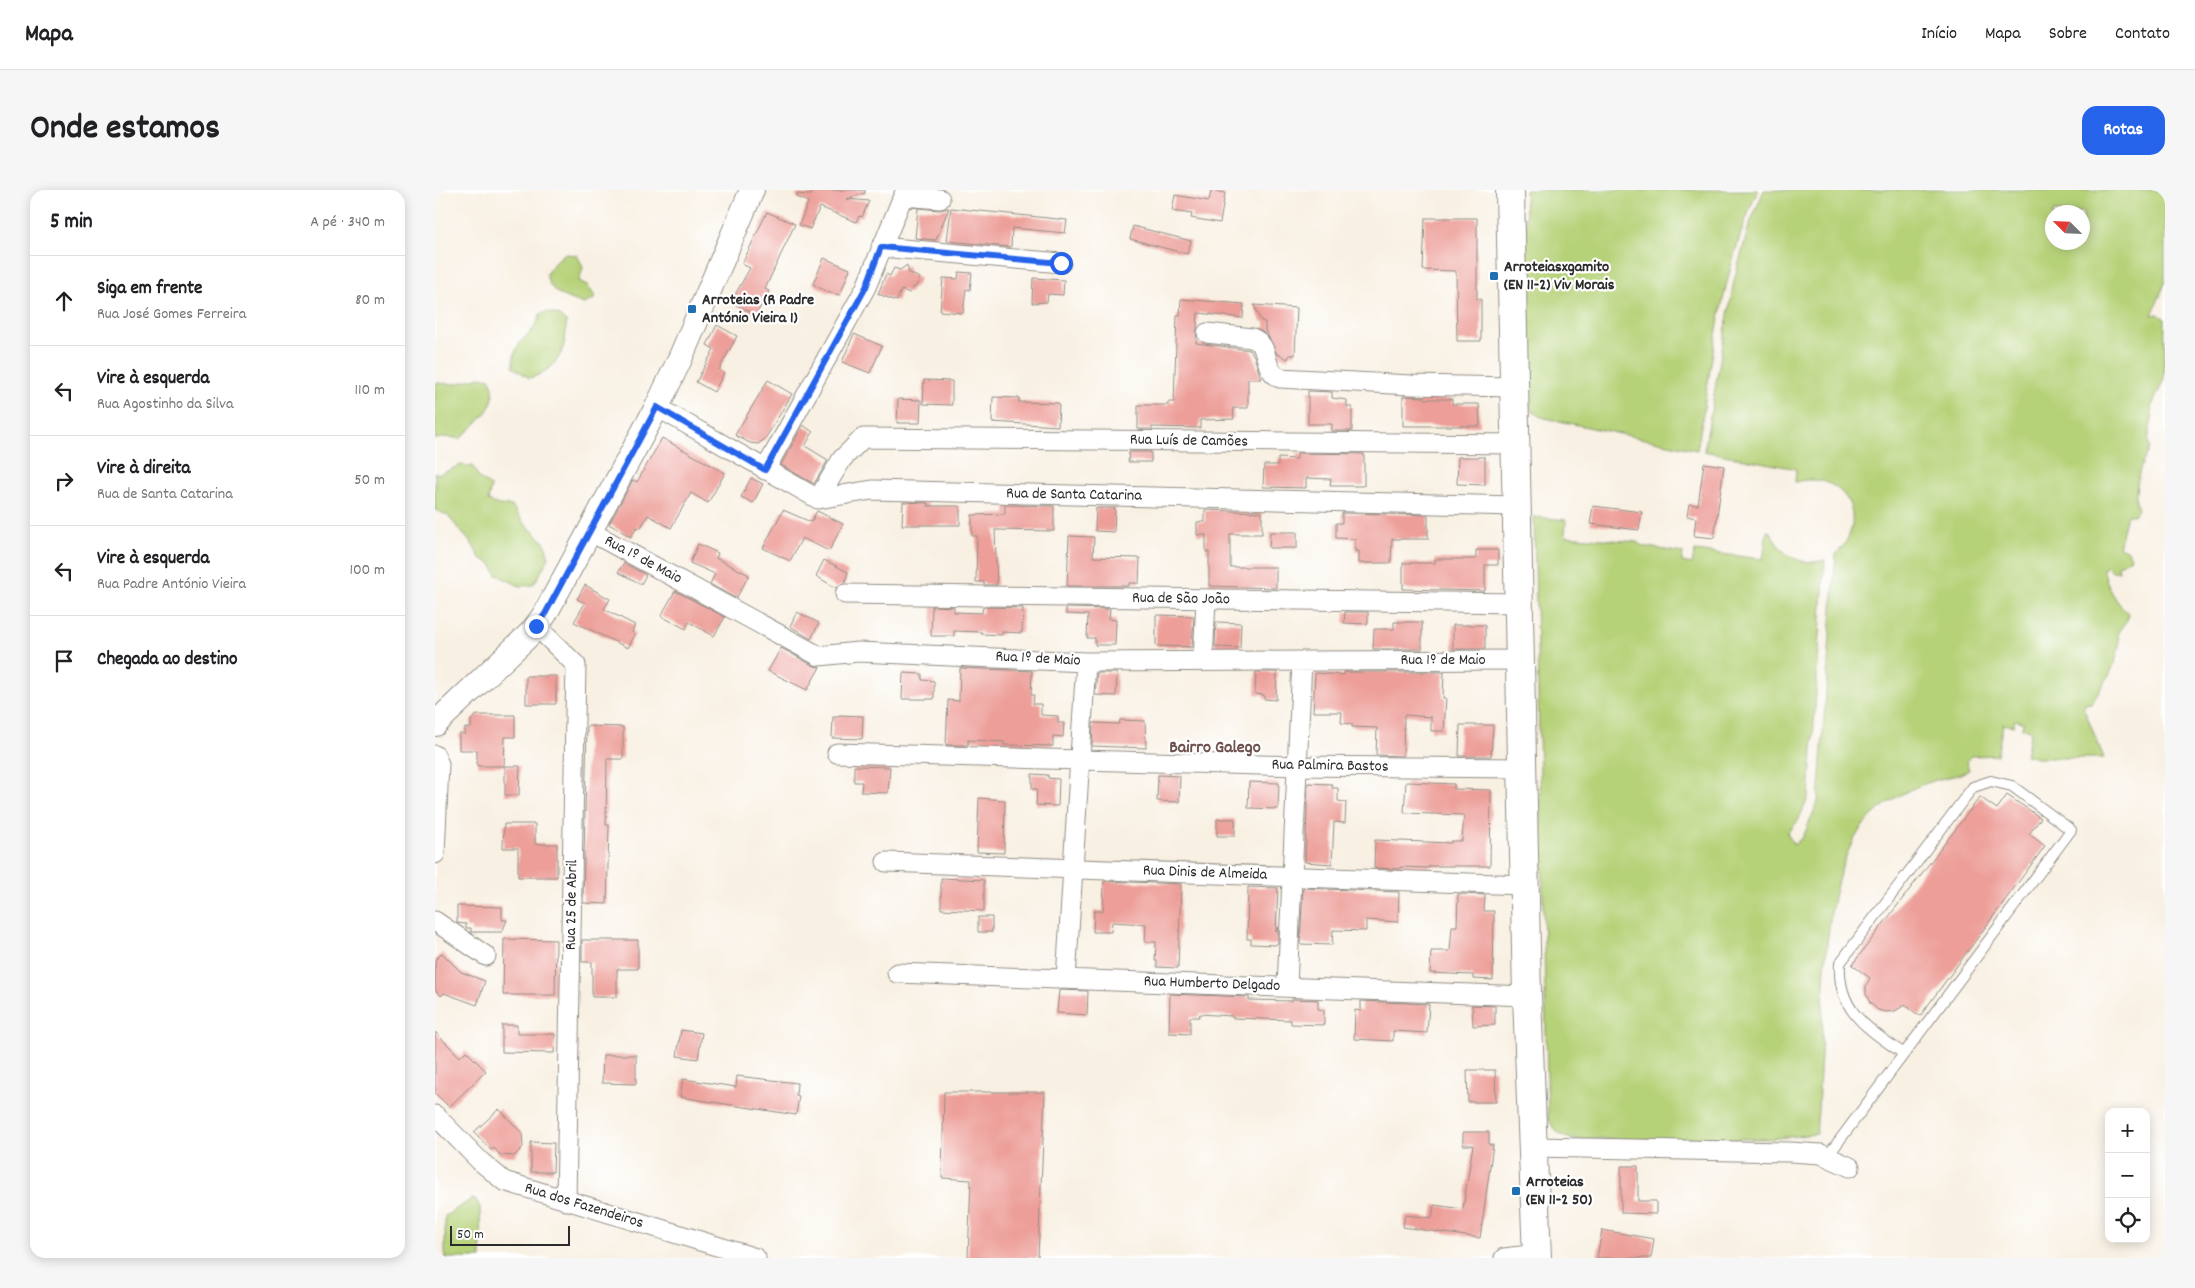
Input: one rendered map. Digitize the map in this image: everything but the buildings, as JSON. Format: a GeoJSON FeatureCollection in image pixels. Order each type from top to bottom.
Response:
{"type":"FeatureCollection","features":[{"type":"Feature","properties":{"kind":"main road"},"geometry":{"type":"LineString","coordinates":[[1510,190],[1524,885],[1537,1256]]}},
{"type":"Feature","properties":{"kind":"street"},"geometry":{"type":"LineString","coordinates":[[435,724],[536,626],[545,614],[657,407],[679,362],[752,190]]}},
{"type":"Feature","properties":{"kind":"street"},"geometry":{"type":"LineString","coordinates":[[765,470],[866,287],[903,196],[940,200]]}},
{"type":"Feature","properties":{"kind":"street"},"geometry":{"type":"LineString","coordinates":[[881,247],[1061,263]]}},
{"type":"Feature","properties":{"kind":"street"},"geometry":{"type":"LineString","coordinates":[[1207,333],[1258,340],[1263,345],[1270,370],[1280,378],[1411,385],[1513,387]]}},
{"type":"Feature","properties":{"kind":"street"},"geometry":{"type":"LineString","coordinates":[[657,407],[818,499]]}},
{"type":"Feature","properties":{"kind":"street","name":"Rua Luís de Camões"},"geometry":{"type":"LineString","coordinates":[[818,499],[842,459],[863,438],[1515,444]]}},
{"type":"Feature","properties":{"kind":"street","name":"Rua de Santa Catarina"},"geometry":{"type":"LineString","coordinates":[[818,499],[872,490],[1516,506]]}},
{"type":"Feature","properties":{"kind":"street","name":"Rua 1º de Maio"},"geometry":{"type":"LineString","coordinates":[[589,531],[819,656],[858,652],[1086,662],[1519,660]]}},
{"type":"Feature","properties":{"kind":"street","name":"Rua de São João"},"geometry":{"type":"LineString","coordinates":[[845,594],[1518,604]]}},
{"type":"Feature","properties":{"kind":"street"},"geometry":{"type":"LineString","coordinates":[[1203,661],[1206,599]]}},
{"type":"Feature","properties":{"kind":"street","name":"Rua 25 de Abril"},"geometry":{"type":"LineString","coordinates":[[536,626],[576,665],[566,1201]]}},
{"type":"Feature","properties":{"kind":"street"},"geometry":{"type":"LineString","coordinates":[[1287,987],[1302,661]]}},
{"type":"Feature","properties":{"kind":"street"},"geometry":{"type":"LineString","coordinates":[[1066,979],[1078,760],[1086,662]]}},
{"type":"Feature","properties":{"kind":"street","name":"Rua Palmira Bastos"},"geometry":{"type":"LineString","coordinates":[[837,753],[1297,766],[1522,768]]}},
{"type":"Feature","properties":{"kind":"street"},"geometry":{"type":"LineString","coordinates":[[435,754],[439,764],[435,854]]}},
{"type":"Feature","properties":{"kind":"street","name":"Rua Dinis de Almeida"},"geometry":{"type":"LineString","coordinates":[[885,862],[1524,885]]}},
{"type":"Feature","properties":{"kind":"street"},"geometry":{"type":"LineString","coordinates":[[435,921],[486,956]]}},
{"type":"Feature","properties":{"kind":"street","name":"Rua Humberto Delgado"},"geometry":{"type":"LineString","coordinates":[[897,973],[1527,996]]}},
{"type":"Feature","properties":{"kind":"street","name":"Rua dos Fazendeiros"},"geometry":{"type":"LineString","coordinates":[[435,1115],[504,1181],[756,1258]]}},
{"type":"Feature","properties":{"kind":"street"},"geometry":{"type":"LineString","coordinates":[[1533,1147],[1790,1152],[1821,1154],[1850,1167]]}},
{"type":"Feature","properties":{"kind":"street"},"geometry":{"type":"LineString","coordinates":[[1504,1258],[1537,1256]]}},
{"type":"Feature","properties":{"kind":"lane"},"geometry":{"type":"LineString","coordinates":[[1827,1156],[1904,1054],[2071,830],[2012,786],[1991,781],[1973,787],[1840,963],[1839,976],[1850,1010],[1863,1024],[1904,1054]]}},
{"type":"Feature","properties":{"kind":"green space"},"geometry":{"type":"Polygon","coordinates":[[[1525,190],[1758,190],[1745,221],[1726,285],[1697,450],[1545,418],[1539,416],[1530,408],[1525,190]]]}},
{"type":"Feature","properties":{"kind":"green space"},"geometry":{"type":"Polygon","coordinates":[[[1764,190],[2165,190],[2165,283],[2152,315],[2158,314],[2165,319],[2164,379],[2151,408],[2150,448],[2141,466],[2139,475],[2136,500],[2138,509],[2134,515],[2127,515],[2119,547],[2128,551],[2131,558],[2118,566],[2119,571],[2111,571],[2108,566],[2103,569],[2112,593],[2128,613],[2127,620],[2118,632],[2119,647],[2109,676],[2091,703],[2085,704],[2084,709],[2104,758],[2037,758],[2026,755],[2031,730],[2022,728],[2023,722],[2015,720],[2013,726],[2003,724],[1997,755],[1972,756],[1966,761],[1969,770],[1910,790],[1893,799],[1871,817],[1855,839],[1843,865],[1834,896],[1825,963],[1817,1134],[1767,1139],[1572,1139],[1563,1136],[1557,1131],[1548,1117],[1534,517],[1566,520],[1565,536],[1637,542],[1642,546],[1683,553],[1682,562],[1692,564],[1695,551],[1763,559],[1767,531],[1771,532],[1785,553],[1792,557],[1807,562],[1825,560],[1809,796],[1798,821],[1787,833],[1794,845],[1803,837],[1818,802],[1836,554],[1847,540],[1852,526],[1852,512],[1847,500],[1839,490],[1827,483],[1812,480],[1795,482],[1796,469],[1704,451],[1734,281],[1749,226],[1764,190]]]}},
{"type":"Feature","properties":{"kind":"green space"},"geometry":{"type":"Polygon","coordinates":[[[564,254],[577,255],[583,267],[579,281],[587,285],[596,298],[584,304],[565,297],[551,287],[546,274],[564,254]]]}},
{"type":"Feature","properties":{"kind":"green space"},"geometry":{"type":"Polygon","coordinates":[[[548,312],[559,315],[566,322],[565,342],[553,365],[539,375],[529,378],[513,367],[514,356],[520,342],[538,322],[540,314],[548,312]]]}},
{"type":"Feature","properties":{"kind":"green space"},"geometry":{"type":"Polygon","coordinates":[[[480,377],[490,379],[493,388],[493,397],[486,412],[460,439],[449,437],[435,439],[435,383],[455,384],[480,377]]]}},
{"type":"Feature","properties":{"kind":"green space"},"geometry":{"type":"Polygon","coordinates":[[[461,465],[473,466],[479,478],[491,486],[488,501],[499,505],[512,506],[523,522],[545,543],[549,558],[533,585],[520,586],[497,575],[491,564],[480,558],[472,544],[447,515],[435,510],[435,473],[440,474],[461,465]]]}},
{"type":"Feature","properties":{"kind":"green space"},"geometry":{"type":"Polygon","coordinates":[[[472,1199],[476,1200],[480,1207],[481,1258],[445,1258],[445,1216],[472,1199]]]}},
{"type":"Feature","properties":{"kind":"place","name":"Arroteiasxgamito (EN 11-2) Viv Morais"},"geometry":{"type":"Point","coordinates":[1494,276]}},
{"type":"Feature","properties":{"kind":"place","name":"Arroteias (R Padre António Vieira 1)"},"geometry":{"type":"Point","coordinates":[692,309]}},
{"type":"Feature","properties":{"kind":"place","name":"Arroteias (EN 11-2 50)"},"geometry":{"type":"Point","coordinates":[1516,1191]}},
{"type":"Feature","properties":{"kind":"district","name":"Bairro Galego"},"geometry":{"type":"Point","coordinates":[1215,748]}},
{"type":"Feature","properties":{"kind":"route"},"geometry":{"type":"LineString","coordinates":[[536,626],[545,614],[589,531],[641,440],[657,407],[765,470],[866,287],[881,247],[1061,263]]}}]}
